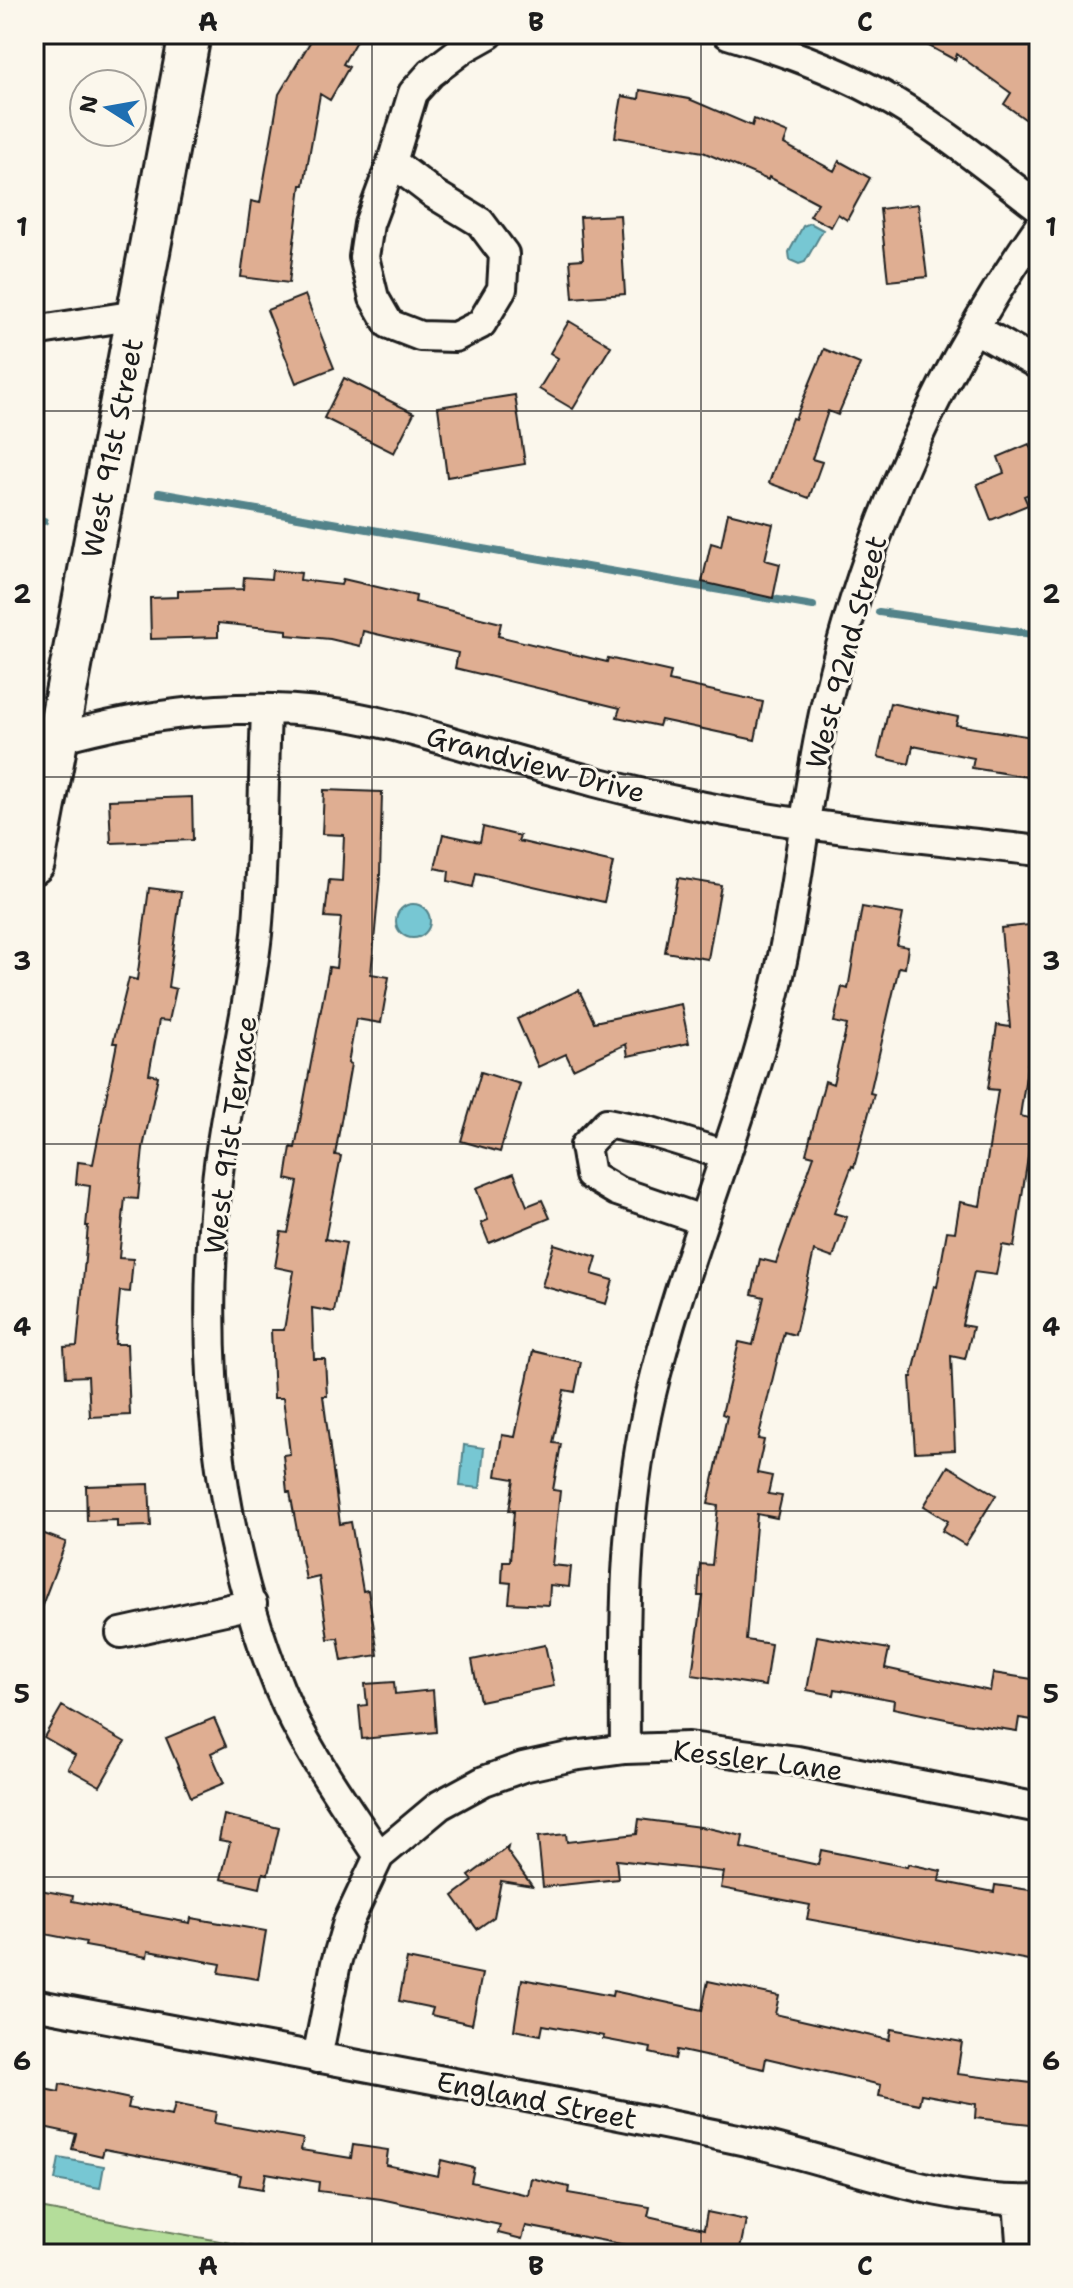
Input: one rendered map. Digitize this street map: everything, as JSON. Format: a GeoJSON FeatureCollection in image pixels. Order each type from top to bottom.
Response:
{"type":"FeatureCollection","features":[{"type":"Feature","properties":{"kind":"street","name":"West 91st Street"},"geometry":{"type":"LineString","coordinates":[[34,863],[46,742],[137,315],[190,34]]}},
{"type":"Feature","properties":{"kind":"street"},"geometry":{"type":"LineString","coordinates":[[392,162],[434,194],[480,222],[504,254],[502,289],[495,301],[481,324],[455,337],[420,336],[389,324],[374,298],[364,257],[369,224],[413,93],[431,73],[489,34]]}},
{"type":"Feature","properties":{"kind":"street"},"geometry":{"type":"LineString","coordinates":[[728,34],[805,59],[879,93],[950,139],[1039,207]]}},
{"type":"Feature","properties":{"kind":"street","name":"West 92nd Street"},"geometry":{"type":"LineString","coordinates":[[625,1749],[623,1624],[634,1487],[650,1398],[702,1220],[739,1118],[776,986],[827,701],[853,602],[886,506],[926,414],[1005,275],[1039,227]]}},
{"type":"Feature","properties":{"kind":"street"},"geometry":{"type":"LineString","coordinates":[[34,331],[137,315]]}},
{"type":"Feature","properties":{"kind":"street"},"geometry":{"type":"LineString","coordinates":[[974,328],[1039,365]]}},
{"type":"Feature","properties":{"kind":"street","name":"Grandview Drive"},"geometry":{"type":"LineString","coordinates":[[46,742],[106,724],[186,711],[327,713],[402,728],[590,781],[686,804],[805,823],[1039,851]]}},
{"type":"Feature","properties":{"kind":"street","name":"West 91st Terrace"},"geometry":{"type":"LineString","coordinates":[[266,711],[257,931],[248,1005],[216,1189],[209,1296],[212,1391],[225,1496],[252,1604],[281,1691],[313,1755],[379,1856]]}},
{"type":"Feature","properties":{"kind":"street"},"geometry":{"type":"LineString","coordinates":[[702,1220],[617,1191],[590,1175],[585,1146],[607,1123],[651,1132],[726,1155]]}},
{"type":"Feature","properties":{"kind":"street"},"geometry":{"type":"LineString","coordinates":[[121,1633],[252,1604]]}},
{"type":"Feature","properties":{"kind":"street","name":"Kessler Lane"},"geometry":{"type":"LineString","coordinates":[[317,2058],[336,1963],[348,1922],[379,1856],[440,1805],[484,1781],[523,1767],[625,1749],[688,1747],[797,1761],[1039,1808]]}},
{"type":"Feature","properties":{"kind":"street","name":"England Street"},"geometry":{"type":"LineString","coordinates":[[34,2004],[740,2139],[979,2198],[1029,2200]]}},
{"type":"Feature","properties":{"kind":"street"},"geometry":{"type":"LineString","coordinates":[[1022,2254],[1029,2200]]}},
{"type":"Feature","properties":{"kind":"green space"},"geometry":{"type":"Polygon","coordinates":[[[34,2207],[291,2254],[34,2254],[34,2207]]]}},
{"type":"Feature","properties":{"kind":"water"},"geometry":{"type":"Polygon","coordinates":[[[810,223],[823,230],[805,262],[799,264],[790,260],[789,252],[803,226],[810,223]]]}},
{"type":"Feature","properties":{"kind":"water"},"geometry":{"type":"Polygon","coordinates":[[[413,904],[425,909],[430,921],[425,933],[413,938],[401,933],[396,921],[401,909],[413,904]]]}},
{"type":"Feature","properties":{"kind":"water"},"geometry":{"type":"Polygon","coordinates":[[[464,1445],[484,1448],[480,1488],[460,1486],[464,1445]]]}},
{"type":"Feature","properties":{"kind":"water"},"geometry":{"type":"Polygon","coordinates":[[[59,2158],[104,2166],[100,2188],[55,2180],[59,2158]]]}},
{"type":"Feature","properties":{"kind":"building"},"geometry":{"type":"Polygon","coordinates":[[[315,34],[360,34],[343,64],[349,67],[330,100],[320,94],[304,185],[301,185],[289,283],[241,277],[251,201],[260,203],[279,94],[315,34]]]}},
{"type":"Feature","properties":{"kind":"building"},"geometry":{"type":"Polygon","coordinates":[[[907,34],[1039,34],[1039,129],[1004,104],[1011,93],[957,54],[955,60],[907,34]]]}},
{"type":"Feature","properties":{"kind":"building"},"geometry":{"type":"Polygon","coordinates":[[[640,90],[689,99],[752,126],[754,119],[788,133],[784,144],[834,171],[839,161],[870,178],[847,220],[838,214],[831,227],[810,216],[818,203],[769,177],[768,180],[703,152],[615,137],[622,96],[639,99],[640,90]]]}},
{"type":"Feature","properties":{"kind":"building"},"geometry":{"type":"Polygon","coordinates":[[[918,204],[927,277],[888,281],[880,209],[918,204]]]}},
{"type":"Feature","properties":{"kind":"building"},"geometry":{"type":"Polygon","coordinates":[[[620,215],[625,294],[573,298],[570,260],[583,259],[580,217],[620,215]]]}},
{"type":"Feature","properties":{"kind":"building"},"geometry":{"type":"Polygon","coordinates":[[[305,295],[334,368],[296,383],[267,310],[305,295]]]}},
{"type":"Feature","properties":{"kind":"building"},"geometry":{"type":"Polygon","coordinates":[[[569,321],[611,346],[573,409],[539,389],[558,358],[550,353],[569,321]]]}},
{"type":"Feature","properties":{"kind":"building"},"geometry":{"type":"Polygon","coordinates":[[[824,349],[860,364],[838,415],[828,411],[812,459],[822,462],[809,498],[769,483],[792,418],[795,419],[824,349]]]}},
{"type":"Feature","properties":{"kind":"building"},"geometry":{"type":"Polygon","coordinates":[[[344,378],[414,413],[394,453],[324,418],[344,378]]]}},
{"type":"Feature","properties":{"kind":"building"},"geometry":{"type":"Polygon","coordinates":[[[515,395],[525,464],[447,477],[438,407],[515,395]]]}},
{"type":"Feature","properties":{"kind":"building"},"geometry":{"type":"Polygon","coordinates":[[[1029,444],[1039,468],[1039,490],[1024,496],[1028,505],[991,520],[977,484],[1004,473],[998,457],[1029,444]]]}},
{"type":"Feature","properties":{"kind":"building"},"geometry":{"type":"Polygon","coordinates":[[[728,513],[773,524],[765,560],[780,564],[773,598],[702,582],[711,543],[721,546],[728,513]]]}},
{"type":"Feature","properties":{"kind":"building"},"geometry":{"type":"Polygon","coordinates":[[[272,570],[301,573],[300,580],[341,585],[343,579],[416,596],[415,602],[501,623],[498,636],[607,662],[608,658],[671,672],[669,681],[763,702],[755,740],[661,720],[659,726],[617,717],[620,708],[455,668],[458,653],[363,631],[360,646],[330,639],[287,635],[287,630],[218,623],[218,637],[151,639],[150,598],[178,597],[178,591],[243,589],[244,577],[271,579],[272,570]]]}},
{"type":"Feature","properties":{"kind":"building"},"geometry":{"type":"Polygon","coordinates":[[[890,703],[958,717],[956,725],[1039,738],[1034,778],[972,768],[974,758],[913,746],[909,764],[878,757],[890,703]]]}},
{"type":"Feature","properties":{"kind":"building"},"geometry":{"type":"Polygon","coordinates":[[[324,790],[382,792],[380,876],[371,974],[389,977],[381,1023],[356,1019],[335,1155],[341,1156],[325,1239],[346,1243],[334,1312],[312,1308],[314,1359],[325,1359],[327,1396],[323,1396],[340,1524],[351,1522],[363,1591],[368,1590],[378,1655],[342,1661],[338,1638],[328,1639],[319,1577],[306,1580],[290,1492],[287,1492],[283,1455],[290,1454],[283,1398],[274,1398],[271,1330],[284,1330],[294,1271],[275,1267],[281,1232],[288,1233],[298,1182],[286,1179],[291,1147],[295,1148],[329,967],[336,968],[341,918],[325,917],[329,880],[342,881],[344,835],[322,834],[324,790]]]}},
{"type":"Feature","properties":{"kind":"building"},"geometry":{"type":"Polygon","coordinates":[[[192,797],[193,840],[111,843],[109,800],[192,797]]]}},
{"type":"Feature","properties":{"kind":"building"},"geometry":{"type":"Polygon","coordinates":[[[483,827],[520,836],[518,841],[613,863],[604,902],[476,873],[473,887],[448,881],[449,871],[435,868],[443,834],[480,842],[483,827]]]}},
{"type":"Feature","properties":{"kind":"building"},"geometry":{"type":"Polygon","coordinates":[[[678,878],[721,885],[708,959],[665,952],[678,878]]]}},
{"type":"Feature","properties":{"kind":"building"},"geometry":{"type":"Polygon","coordinates":[[[149,888],[181,892],[168,987],[176,989],[169,1021],[159,1020],[149,1074],[158,1076],[143,1148],[138,1199],[125,1198],[119,1258],[133,1259],[130,1292],[120,1291],[115,1344],[127,1344],[130,1415],[90,1417],[88,1376],[66,1377],[64,1347],[77,1346],[88,1226],[90,1186],[76,1184],[78,1162],[93,1164],[117,1043],[113,1043],[129,978],[137,980],[149,888]]]}},
{"type":"Feature","properties":{"kind":"building"},"geometry":{"type":"Polygon","coordinates":[[[862,907],[903,914],[897,945],[908,947],[905,968],[899,967],[870,1093],[874,1094],[854,1167],[834,1213],[847,1217],[833,1258],[814,1251],[795,1335],[784,1332],[758,1439],[764,1440],[757,1473],[772,1476],[768,1494],[782,1496],[777,1518],[757,1514],[746,1640],[771,1644],[765,1686],[692,1675],[703,1596],[698,1596],[700,1564],[712,1565],[718,1506],[708,1504],[727,1416],[722,1414],[739,1342],[753,1345],[764,1297],[752,1294],[760,1259],[776,1263],[814,1156],[806,1154],[825,1081],[833,1084],[847,1025],[834,1022],[842,987],[848,989],[862,907]]]}},
{"type":"Feature","properties":{"kind":"building"},"geometry":{"type":"Polygon","coordinates":[[[1039,924],[1039,1064],[1028,1062],[1020,1116],[1034,1119],[1014,1247],[1002,1245],[996,1275],[974,1272],[962,1325],[973,1327],[965,1359],[951,1356],[955,1450],[915,1452],[910,1377],[934,1286],[937,1287],[947,1231],[955,1232],[960,1202],[980,1206],[998,1090],[988,1089],[997,1025],[1010,1027],[1001,928],[1039,924]]]}},
{"type":"Feature","properties":{"kind":"building"},"geometry":{"type":"Polygon","coordinates":[[[579,990],[594,1022],[681,1004],[689,1043],[628,1056],[626,1044],[573,1069],[566,1054],[538,1067],[517,1019],[579,990]]]}},
{"type":"Feature","properties":{"kind":"building"},"geometry":{"type":"Polygon","coordinates":[[[481,1072],[520,1084],[500,1152],[461,1141],[481,1072]]]}},
{"type":"Feature","properties":{"kind":"building"},"geometry":{"type":"Polygon","coordinates":[[[514,1173],[527,1206],[542,1200],[550,1218],[489,1243],[481,1223],[488,1220],[476,1188],[514,1173]]]}},
{"type":"Feature","properties":{"kind":"building"},"geometry":{"type":"Polygon","coordinates":[[[554,1244],[597,1257],[592,1274],[613,1280],[606,1304],[542,1286],[554,1244]]]}},
{"type":"Feature","properties":{"kind":"building"},"geometry":{"type":"Polygon","coordinates":[[[533,1351],[581,1362],[575,1392],[564,1390],[553,1443],[561,1444],[553,1490],[560,1491],[552,1565],[571,1567],[569,1587],[550,1585],[549,1605],[509,1603],[511,1583],[502,1582],[503,1561],[510,1561],[514,1511],[509,1511],[514,1479],[496,1476],[502,1435],[515,1437],[533,1351]]]}},
{"type":"Feature","properties":{"kind":"building"},"geometry":{"type":"Polygon","coordinates":[[[948,1466],[996,1495],[965,1545],[942,1531],[948,1521],[924,1506],[948,1466]]]}},
{"type":"Feature","properties":{"kind":"building"},"geometry":{"type":"Polygon","coordinates":[[[149,1484],[151,1526],[117,1527],[117,1520],[87,1521],[86,1486],[149,1484]]]}},
{"type":"Feature","properties":{"kind":"building"},"geometry":{"type":"Polygon","coordinates":[[[34,1530],[66,1542],[36,1621],[34,1620],[34,1530]]]}},
{"type":"Feature","properties":{"kind":"building"},"geometry":{"type":"Polygon","coordinates":[[[817,1636],[889,1649],[885,1668],[990,1691],[993,1673],[1039,1680],[1039,1721],[1019,1718],[1017,1731],[893,1708],[894,1700],[835,1689],[834,1695],[807,1690],[817,1636]]]}},
{"type":"Feature","properties":{"kind":"building"},"geometry":{"type":"Polygon","coordinates":[[[545,1645],[554,1686],[480,1701],[472,1660],[545,1645]]]}},
{"type":"Feature","properties":{"kind":"building"},"geometry":{"type":"Polygon","coordinates":[[[394,1682],[395,1694],[433,1690],[436,1732],[362,1739],[359,1706],[367,1705],[365,1684],[394,1682]]]}},
{"type":"Feature","properties":{"kind":"building"},"geometry":{"type":"Polygon","coordinates":[[[62,1706],[125,1742],[100,1786],[68,1768],[75,1755],[44,1737],[62,1706]]]}},
{"type":"Feature","properties":{"kind":"building"},"geometry":{"type":"Polygon","coordinates":[[[214,1718],[226,1746],[211,1753],[224,1783],[191,1797],[166,1738],[214,1718]]]}},
{"type":"Feature","properties":{"kind":"building"},"geometry":{"type":"Polygon","coordinates":[[[224,1815],[279,1828],[268,1874],[263,1873],[260,1888],[221,1879],[230,1842],[219,1840],[224,1815]]]}},
{"type":"Feature","properties":{"kind":"building"},"geometry":{"type":"Polygon","coordinates":[[[639,1819],[743,1836],[741,1848],[818,1865],[821,1850],[941,1871],[939,1881],[994,1892],[995,1885],[1037,1891],[1039,1962],[807,1919],[810,1905],[721,1888],[724,1872],[616,1860],[618,1879],[543,1887],[538,1837],[566,1834],[567,1842],[637,1834],[639,1819]]]}},
{"type":"Feature","properties":{"kind":"building"},"geometry":{"type":"Polygon","coordinates":[[[508,1847],[507,1851],[532,1886],[501,1881],[494,1917],[477,1929],[453,1896],[473,1881],[469,1876],[508,1847]]]}},
{"type":"Feature","properties":{"kind":"building"},"geometry":{"type":"Polygon","coordinates":[[[34,1889],[73,1896],[72,1901],[190,1923],[191,1918],[266,1931],[258,1979],[219,1973],[221,1964],[148,1951],[147,1957],[85,1946],[86,1942],[34,1932],[34,1889]]]}},
{"type":"Feature","properties":{"kind":"building"},"geometry":{"type":"Polygon","coordinates":[[[407,1959],[482,1974],[472,2024],[431,2015],[433,2008],[399,2001],[407,1959]]]}},
{"type":"Feature","properties":{"kind":"building"},"geometry":{"type":"Polygon","coordinates":[[[522,1979],[612,1996],[613,1991],[702,2010],[708,1981],[779,1996],[775,2014],[889,2040],[891,2029],[962,2042],[957,2074],[1039,2084],[1039,2125],[975,2118],[976,2104],[921,2094],[919,2104],[879,2096],[881,2085],[766,2058],[764,2069],[677,2050],[675,2059],[650,2053],[651,2048],[543,2025],[541,2035],[514,2030],[522,1979]]]}},
{"type":"Feature","properties":{"kind":"building"},"geometry":{"type":"Polygon","coordinates":[[[60,2084],[130,2099],[128,2108],[172,2116],[175,2104],[216,2112],[214,2123],[303,2139],[301,2150],[351,2158],[353,2145],[388,2150],[386,2165],[438,2176],[441,2160],[474,2168],[471,2182],[528,2195],[531,2178],[569,2187],[568,2193],[650,2207],[648,2216],[704,2229],[707,2212],[746,2220],[739,2254],[663,2254],[526,2226],[522,2239],[498,2233],[500,2225],[381,2199],[318,2191],[319,2182],[266,2173],[263,2189],[239,2185],[241,2175],[104,2149],[102,2156],[72,2149],[76,2134],[34,2125],[34,2087],[59,2092],[60,2084]]]}},
{"type":"Feature","properties":{"kind":"waterway"},"geometry":{"type":"LineString","coordinates":[[159,493],[813,606]]}},
{"type":"Feature","properties":{"kind":"waterway"},"geometry":{"type":"LineString","coordinates":[[34,524],[44,521]]}},
{"type":"Feature","properties":{"kind":"waterway"},"geometry":{"type":"LineString","coordinates":[[879,612],[1039,635]]}}]}
